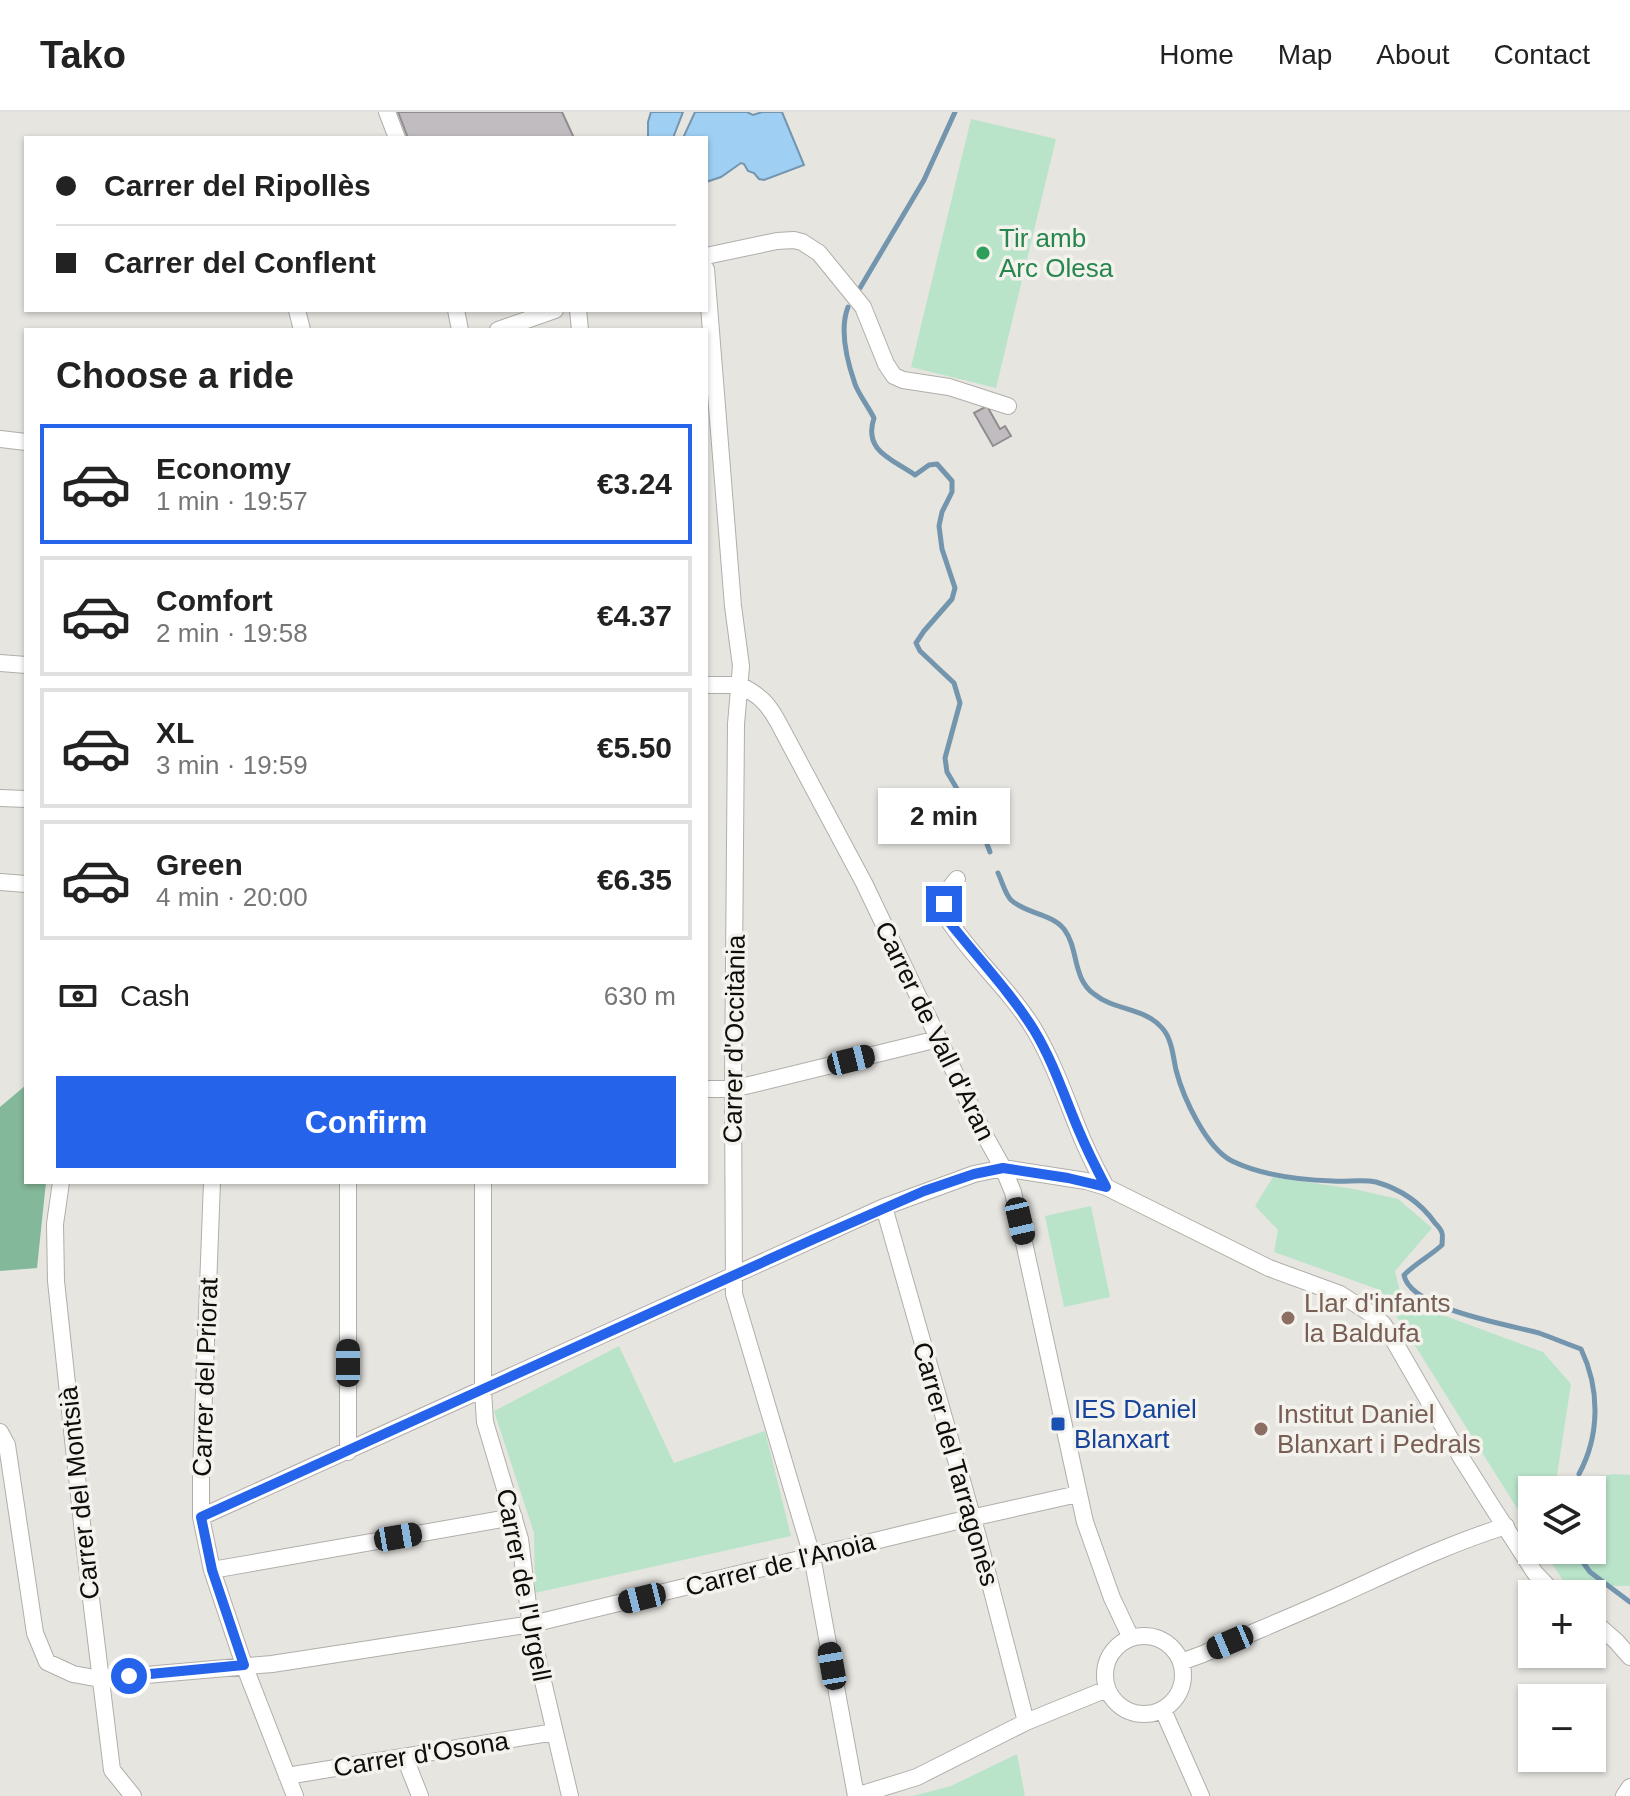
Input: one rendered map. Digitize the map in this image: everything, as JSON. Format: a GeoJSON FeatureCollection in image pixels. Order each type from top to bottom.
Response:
{"type":"FeatureCollection","features":[{"type":"Feature","properties":{"kind":"street"},"geometry":{"type":"LineString","coordinates":[[387,112],[396,136]]}},
{"type":"Feature","properties":{"kind":"street"},"geometry":{"type":"LineString","coordinates":[[708,256],[777,241],[802,242],[819,253],[863,307],[894,376],[949,387],[1008,406]]}},
{"type":"Feature","properties":{"kind":"street","name":"Carrer d'Occitània"},"geometry":{"type":"LineString","coordinates":[[708,294],[733,606],[741,666],[736,724],[732,1276],[737,1307],[812,1556],[856,1796]]}},
{"type":"Feature","properties":{"kind":"street"},"geometry":{"type":"LineString","coordinates":[[504,328],[549,312]]}},
{"type":"Feature","properties":{"kind":"street"},"geometry":{"type":"LineString","coordinates":[[0,439],[24,442]]}},
{"type":"Feature","properties":{"kind":"street"},"geometry":{"type":"LineString","coordinates":[[0,663],[24,665]]}},
{"type":"Feature","properties":{"kind":"street"},"geometry":{"type":"LineString","coordinates":[[708,685],[740,685]]}},
{"type":"Feature","properties":{"kind":"street","name":"Carrer de Vall d'Aran"},"geometry":{"type":"LineString","coordinates":[[740,685],[761,697],[778,722],[864,883],[1013,1192],[1085,1522],[1112,1598],[1131,1638]]}},
{"type":"Feature","properties":{"kind":"street"},"geometry":{"type":"LineString","coordinates":[[0,798],[24,799]]}},
{"type":"Feature","properties":{"kind":"street"},"geometry":{"type":"LineString","coordinates":[[957,879],[946,892],[945,915],[1034,1030],[1058,1076],[1089,1156],[1106,1187]]}},
{"type":"Feature","properties":{"kind":"street"},"geometry":{"type":"LineString","coordinates":[[0,882],[24,884]]}},
{"type":"Feature","properties":{"kind":"street"},"geometry":{"type":"LineString","coordinates":[[708,1089],[733,1089],[938,1039]]}},
{"type":"Feature","properties":{"kind":"street"},"geometry":{"type":"LineString","coordinates":[[201,1517],[884,1207],[974,1174],[1003,1168],[1106,1187],[1269,1268],[1356,1303],[1383,1324],[1462,1459],[1542,1580]]}},
{"type":"Feature","properties":{"kind":"street","name":"Carrer del Montsià"},"geometry":{"type":"LineString","coordinates":[[61,1184],[55,1224],[56,1281],[100,1679],[112,1770],[133,1796]]}},
{"type":"Feature","properties":{"kind":"street","name":"Carrer del Priorat"},"geometry":{"type":"LineString","coordinates":[[212,1184],[201,1517],[212,1570],[244,1665],[295,1796]]}},
{"type":"Feature","properties":{"kind":"street"},"geometry":{"type":"LineString","coordinates":[[348,1184],[348,1452]]}},
{"type":"Feature","properties":{"kind":"street","name":"Carrer de l'Urgell"},"geometry":{"type":"LineString","coordinates":[[483,1184],[485,1422],[520,1539],[532,1624],[570,1796]]}},
{"type":"Feature","properties":{"kind":"street","name":"Carrer del Tarragonès"},"geometry":{"type":"LineString","coordinates":[[884,1207],[1026,1722]]}},
{"type":"Feature","properties":{"kind":"street"},"geometry":{"type":"LineString","coordinates":[[0,1432],[7,1445],[35,1633],[47,1662],[73,1674],[100,1679]]}},
{"type":"Feature","properties":{"kind":"street","name":"Carrer de l'Anoia"},"geometry":{"type":"LineString","coordinates":[[100,1679],[272,1664],[532,1624],[1078,1494]]}},
{"type":"Feature","properties":{"kind":"street"},"geometry":{"type":"LineString","coordinates":[[212,1570],[514,1517]]}},
{"type":"Feature","properties":{"kind":"street"},"geometry":{"type":"LineString","coordinates":[[1181,1662],[1452,1544],[1506,1526]]}},
{"type":"Feature","properties":{"kind":"street"},"geometry":{"type":"LineString","coordinates":[[1606,1632],[1630,1657]]}},
{"type":"Feature","properties":{"kind":"street"},"geometry":{"type":"LineString","coordinates":[[1131,1638],[1158,1638],[1175,1651],[1181,1662],[1182,1686],[1178,1695],[1163,1710],[1134,1714],[1114,1702],[1107,1689],[1104,1676],[1108,1659],[1119,1644],[1131,1638]]}},
{"type":"Feature","properties":{"kind":"street"},"geometry":{"type":"LineString","coordinates":[[856,1796],[917,1777],[1026,1722],[1107,1689]]}},
{"type":"Feature","properties":{"kind":"street"},"geometry":{"type":"LineString","coordinates":[[1163,1710],[1201,1796]]}},
{"type":"Feature","properties":{"kind":"street","name":"Carrer d'Osona"},"geometry":{"type":"LineString","coordinates":[[287,1776],[555,1732]]}},
{"type":"Feature","properties":{"kind":"street"},"geometry":{"type":"LineString","coordinates":[[405,1758],[420,1796]]}},
{"type":"Feature","properties":{"kind":"street"},"geometry":{"type":"LineString","coordinates":[[1624,1796],[1630,1787]]}},
{"type":"Feature","properties":{"kind":"green space","name":"Tir amb Arc Olesa"},"geometry":{"type":"Polygon","coordinates":[[[971,119],[1056,139],[996,388],[911,367],[971,119]]]}},
{"type":"Feature","properties":{"kind":"green space"},"geometry":{"type":"Polygon","coordinates":[[[24,1087],[24,1184],[46,1184],[37,1268],[0,1271],[0,1107],[24,1087]]]}},
{"type":"Feature","properties":{"kind":"green space"},"geometry":{"type":"Polygon","coordinates":[[[1273,1177],[1398,1199],[1432,1228],[1395,1271],[1402,1300],[1543,1352],[1571,1384],[1557,1476],[1518,1476],[1518,1510],[1380,1290],[1274,1252],[1278,1230],[1255,1206],[1273,1177]]]}},
{"type":"Feature","properties":{"kind":"green space"},"geometry":{"type":"Polygon","coordinates":[[[1091,1206],[1110,1297],[1064,1307],[1045,1216],[1091,1206]]]}},
{"type":"Feature","properties":{"kind":"green space"},"geometry":{"type":"Polygon","coordinates":[[[619,1346],[674,1463],[765,1431],[791,1536],[535,1593],[534,1533],[494,1411],[619,1346]]]}},
{"type":"Feature","properties":{"kind":"green space"},"geometry":{"type":"Polygon","coordinates":[[[1630,1475],[1630,1586],[1606,1586],[1606,1580],[1563,1580],[1552,1564],[1606,1564],[1606,1476],[1600,1476],[1630,1475]]]}},
{"type":"Feature","properties":{"kind":"green space"},"geometry":{"type":"Polygon","coordinates":[[[1017,1754],[1025,1796],[913,1796],[951,1786],[1017,1754]]]}},
{"type":"Feature","properties":{"kind":"water"},"geometry":{"type":"Polygon","coordinates":[[[651,112],[683,112],[674,136],[648,136],[651,112]]]}},
{"type":"Feature","properties":{"kind":"water"},"geometry":{"type":"Polygon","coordinates":[[[695,112],[747,112],[753,115],[782,112],[804,165],[764,180],[741,163],[721,177],[708,181],[708,136],[684,136],[695,112]]]}},
{"type":"Feature","properties":{"kind":"building"},"geometry":{"type":"Polygon","coordinates":[[[398,112],[562,112],[573,136],[407,136],[398,112]]]}},
{"type":"Feature","properties":{"kind":"building"},"geometry":{"type":"Polygon","coordinates":[[[987,406],[1000,429],[1005,426],[1011,436],[993,446],[974,413],[987,406]]]}},
{"type":"Feature","properties":{"kind":"waterway"},"geometry":{"type":"LineString","coordinates":[[860,288],[924,180],[955,112]]}},
{"type":"Feature","properties":{"kind":"waterway"},"geometry":{"type":"LineString","coordinates":[[848,307],[844,326],[847,356],[857,388],[874,418],[872,429],[876,446],[889,459],[915,475],[929,465],[937,464],[952,481],[952,492],[939,526],[942,549],[955,588],[952,599],[916,643],[920,651],[954,683],[960,703],[945,758],[947,772],[982,831],[990,852]]}},
{"type":"Feature","properties":{"kind":"waterway"},"geometry":{"type":"LineString","coordinates":[[998,873],[1011,900],[1064,929],[1082,980],[1094,994],[1111,1004],[1148,1017],[1163,1029],[1190,1107],[1205,1134],[1222,1154],[1243,1166],[1268,1173],[1295,1178],[1371,1181],[1402,1193],[1423,1209],[1442,1235],[1442,1245],[1404,1275],[1410,1287],[1424,1297],[1463,1314],[1539,1333],[1581,1349],[1592,1380],[1595,1412],[1591,1444],[1579,1474]]}},
{"type":"Feature","properties":{"kind":"waterway"},"geometry":{"type":"LineString","coordinates":[[1584,1564],[1590,1572],[1630,1602]]}},
{"type":"Feature","properties":{"kind":"place","name":"Tir amb Arc Olesa"},"geometry":{"type":"Point","coordinates":[983,253]}},
{"type":"Feature","properties":{"kind":"place","name":"Llar d'infants la Baldufa"},"geometry":{"type":"Point","coordinates":[1288,1318]}},
{"type":"Feature","properties":{"kind":"place","name":"IES Daniel Blanxart"},"geometry":{"type":"Point","coordinates":[1058,1424]}},
{"type":"Feature","properties":{"kind":"place","name":"Institut Daniel Blanxart i Pedrals"},"geometry":{"type":"Point","coordinates":[1261,1429]}},
{"type":"Feature","properties":{"kind":"route"},"geometry":{"type":"LineString","coordinates":[[129,1676],[244,1665],[212,1570],[201,1517],[924,1191],[1003,1168],[1106,1187],[1089,1156],[1058,1076],[1034,1030],[950,923],[944,904]]}}]}
